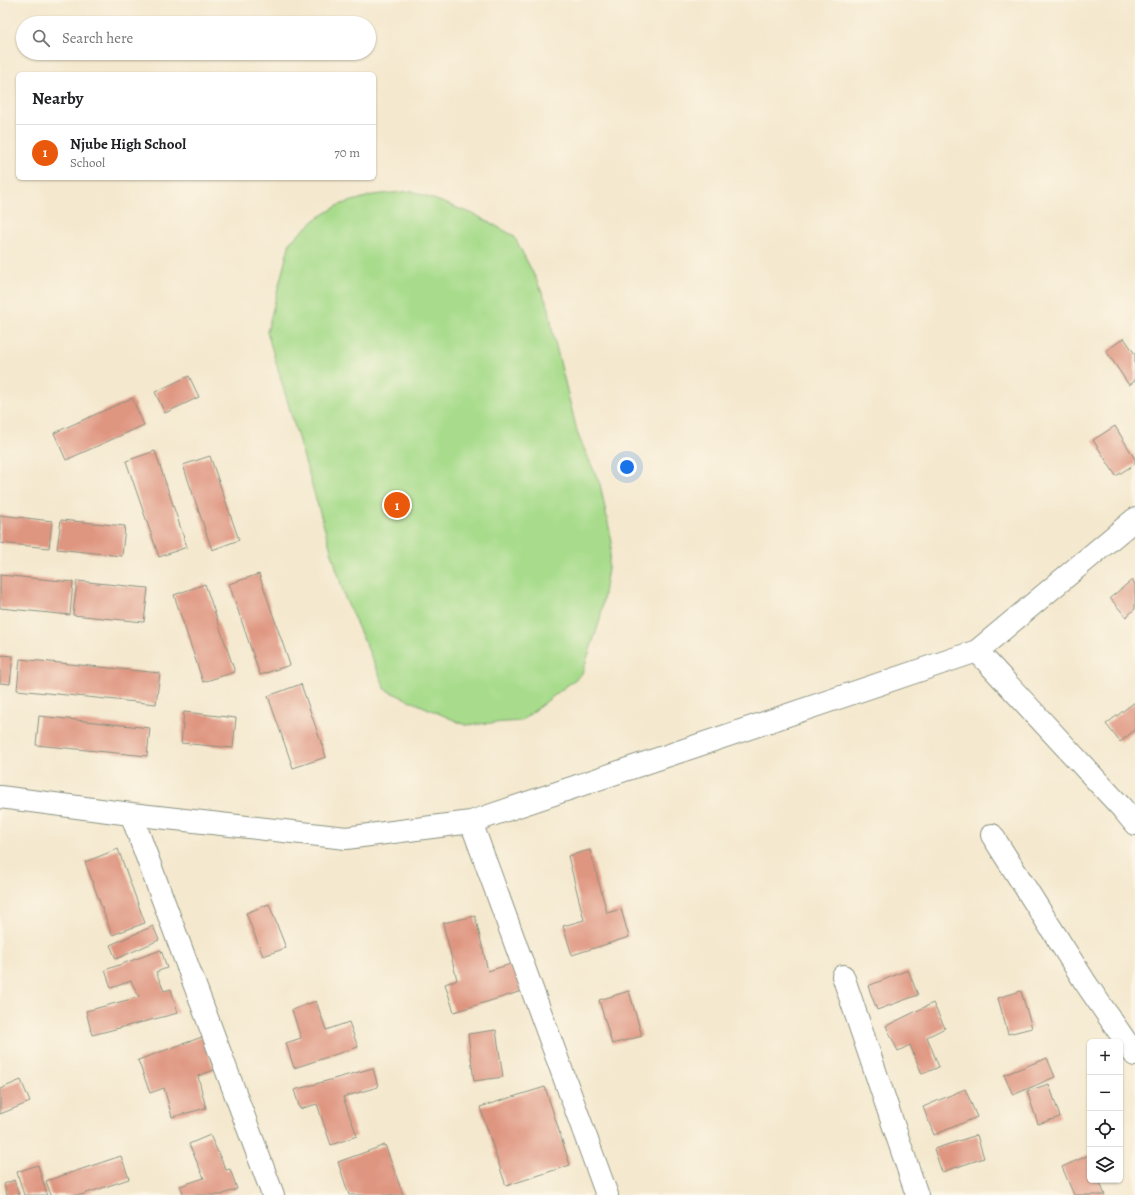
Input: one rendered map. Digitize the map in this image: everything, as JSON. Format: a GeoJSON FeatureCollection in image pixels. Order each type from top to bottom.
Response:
{"type":"FeatureCollection","features":[{"type":"Feature","properties":{"kind":"street"},"geometry":{"type":"LineString","coordinates":[[0,797],[131,814],[346,838],[471,822],[977,651],[1135,519]]}},
{"type":"Feature","properties":{"kind":"street"},"geometry":{"type":"LineString","coordinates":[[977,651],[1131,809]]}},
{"type":"Feature","properties":{"kind":"street"},"geometry":{"type":"LineString","coordinates":[[131,814],[273,1195]]}},
{"type":"Feature","properties":{"kind":"street"},"geometry":{"type":"LineString","coordinates":[[471,822],[607,1195]]}},
{"type":"Feature","properties":{"kind":"street"},"geometry":{"type":"LineString","coordinates":[[992,835],[1085,982],[1135,1055]]}},
{"type":"Feature","properties":{"kind":"street"},"geometry":{"type":"LineString","coordinates":[[843,976],[917,1195]]}},
{"type":"Feature","properties":{"kind":"green space"},"geometry":{"type":"Polygon","coordinates":[[[412,191],[476,215],[514,236],[549,308],[553,334],[578,435],[600,484],[612,542],[600,620],[582,674],[521,721],[465,725],[386,690],[345,598],[267,332],[290,242],[316,219],[339,205],[373,195],[412,191]]]}},
{"type":"Feature","properties":{"kind":"building"},"geometry":{"type":"Polygon","coordinates":[[[1124,338],[1135,354],[1135,381],[1129,385],[1106,351],[1124,338]]]}},
{"type":"Feature","properties":{"kind":"building"},"geometry":{"type":"Polygon","coordinates":[[[189,376],[199,397],[165,413],[155,392],[189,376]]]}},
{"type":"Feature","properties":{"kind":"building"},"geometry":{"type":"Polygon","coordinates":[[[132,398],[144,425],[66,460],[54,433],[132,398]]]}},
{"type":"Feature","properties":{"kind":"building"},"geometry":{"type":"Polygon","coordinates":[[[1115,426],[1135,459],[1135,464],[1116,476],[1093,440],[1115,426]]]}},
{"type":"Feature","properties":{"kind":"building"},"geometry":{"type":"Polygon","coordinates":[[[155,451],[187,547],[159,557],[126,461],[155,451]]]}},
{"type":"Feature","properties":{"kind":"building"},"geometry":{"type":"Polygon","coordinates":[[[210,456],[239,540],[212,550],[183,465],[210,456]]]}},
{"type":"Feature","properties":{"kind":"building"},"geometry":{"type":"Polygon","coordinates":[[[0,515],[52,521],[49,548],[0,543],[0,515]]]}},
{"type":"Feature","properties":{"kind":"building"},"geometry":{"type":"Polygon","coordinates":[[[61,520],[125,526],[122,556],[57,549],[61,520]]]}},
{"type":"Feature","properties":{"kind":"building"},"geometry":{"type":"Polygon","coordinates":[[[259,574],[290,665],[260,675],[229,584],[259,574]]]}},
{"type":"Feature","properties":{"kind":"building"},"geometry":{"type":"Polygon","coordinates":[[[0,575],[73,582],[70,615],[0,608],[0,575]]]}},
{"type":"Feature","properties":{"kind":"building"},"geometry":{"type":"Polygon","coordinates":[[[1132,580],[1135,584],[1135,609],[1126,617],[1110,598],[1132,580]]]}},
{"type":"Feature","properties":{"kind":"building"},"geometry":{"type":"Polygon","coordinates":[[[77,581],[148,588],[144,622],[73,615],[77,581]]]}},
{"type":"Feature","properties":{"kind":"building"},"geometry":{"type":"Polygon","coordinates":[[[205,584],[235,672],[203,682],[174,595],[205,584]]]}},
{"type":"Feature","properties":{"kind":"building"},"geometry":{"type":"Polygon","coordinates":[[[0,655],[13,656],[10,684],[0,683],[0,655]]]}},
{"type":"Feature","properties":{"kind":"building"},"geometry":{"type":"Polygon","coordinates":[[[20,659],[160,673],[156,704],[17,690],[20,659]]]}},
{"type":"Feature","properties":{"kind":"building"},"geometry":{"type":"Polygon","coordinates":[[[301,684],[326,757],[293,768],[268,696],[301,684]]]}},
{"type":"Feature","properties":{"kind":"building"},"geometry":{"type":"Polygon","coordinates":[[[1135,702],[1135,730],[1120,742],[1106,724],[1135,702]]]}},
{"type":"Feature","properties":{"kind":"building"},"geometry":{"type":"Polygon","coordinates":[[[184,712],[236,718],[233,748],[181,743],[184,712]]]}},
{"type":"Feature","properties":{"kind":"building"},"geometry":{"type":"Polygon","coordinates":[[[39,716],[150,728],[147,756],[36,745],[39,716]]]}},
{"type":"Feature","properties":{"kind":"building"},"geometry":{"type":"Polygon","coordinates":[[[118,849],[145,923],[112,935],[85,862],[118,849]]]}},
{"type":"Feature","properties":{"kind":"building"},"geometry":{"type":"Polygon","coordinates":[[[590,850],[607,913],[621,909],[629,937],[572,955],[563,926],[584,920],[568,856],[590,850]]]}},
{"type":"Feature","properties":{"kind":"building"},"geometry":{"type":"Polygon","coordinates":[[[269,904],[286,948],[263,956],[246,913],[269,904]]]}},
{"type":"Feature","properties":{"kind":"building"},"geometry":{"type":"Polygon","coordinates":[[[475,916],[488,971],[514,963],[522,991],[454,1012],[445,984],[457,980],[443,923],[475,916]]]}},
{"type":"Feature","properties":{"kind":"building"},"geometry":{"type":"Polygon","coordinates":[[[153,926],[159,940],[116,959],[110,945],[153,926]]]}},
{"type":"Feature","properties":{"kind":"building"},"geometry":{"type":"Polygon","coordinates":[[[161,950],[167,968],[156,972],[164,991],[171,989],[178,1013],[92,1035],[86,1011],[139,997],[131,981],[111,988],[105,970],[161,950]]]}},
{"type":"Feature","properties":{"kind":"building"},"geometry":{"type":"Polygon","coordinates":[[[908,970],[918,995],[877,1010],[868,986],[908,970]]]}},
{"type":"Feature","properties":{"kind":"building"},"geometry":{"type":"Polygon","coordinates":[[[629,991],[642,1036],[612,1044],[599,1000],[629,991]]]}},
{"type":"Feature","properties":{"kind":"building"},"geometry":{"type":"Polygon","coordinates":[[[1021,991],[1032,1028],[1008,1034],[998,998],[1021,991]]]}},
{"type":"Feature","properties":{"kind":"building"},"geometry":{"type":"Polygon","coordinates":[[[316,1001],[326,1030],[349,1022],[358,1047],[294,1068],[286,1043],[301,1038],[292,1010],[316,1001]]]}},
{"type":"Feature","properties":{"kind":"building"},"geometry":{"type":"Polygon","coordinates":[[[933,1003],[945,1028],[927,1037],[939,1067],[922,1074],[910,1045],[898,1051],[886,1026],[933,1003]]]}},
{"type":"Feature","properties":{"kind":"building"},"geometry":{"type":"Polygon","coordinates":[[[496,1030],[503,1077],[474,1081],[468,1034],[496,1030]]]}},
{"type":"Feature","properties":{"kind":"building"},"geometry":{"type":"Polygon","coordinates":[[[202,1037],[214,1070],[198,1076],[206,1108],[172,1117],[164,1088],[150,1093],[138,1060],[202,1037]]]}},
{"type":"Feature","properties":{"kind":"building"},"geometry":{"type":"Polygon","coordinates":[[[1047,1058],[1055,1077],[1013,1095],[1004,1075],[1047,1058]]]}},
{"type":"Feature","properties":{"kind":"building"},"geometry":{"type":"Polygon","coordinates":[[[373,1068],[378,1087],[343,1097],[357,1136],[331,1145],[317,1104],[300,1109],[294,1090],[373,1068]]]}},
{"type":"Feature","properties":{"kind":"building"},"geometry":{"type":"Polygon","coordinates":[[[21,1080],[30,1102],[0,1114],[0,1089],[21,1080]]]}},
{"type":"Feature","properties":{"kind":"building"},"geometry":{"type":"Polygon","coordinates":[[[1049,1084],[1060,1117],[1038,1124],[1027,1091],[1049,1084]]]}},
{"type":"Feature","properties":{"kind":"building"},"geometry":{"type":"Polygon","coordinates":[[[545,1087],[570,1165],[506,1186],[480,1107],[545,1087]]]}},
{"type":"Feature","properties":{"kind":"building"},"geometry":{"type":"Polygon","coordinates":[[[965,1089],[977,1117],[934,1135],[923,1107],[965,1089]]]}},
{"type":"Feature","properties":{"kind":"building"},"geometry":{"type":"Polygon","coordinates":[[[210,1135],[226,1170],[230,1169],[237,1189],[221,1195],[184,1195],[180,1186],[204,1178],[189,1144],[210,1135]]]}},
{"type":"Feature","properties":{"kind":"building"},"geometry":{"type":"Polygon","coordinates":[[[977,1135],[984,1158],[942,1172],[934,1149],[977,1135]]]}},
{"type":"Feature","properties":{"kind":"building"},"geometry":{"type":"Polygon","coordinates":[[[385,1145],[403,1195],[349,1195],[338,1162],[385,1145]]]}},
{"type":"Feature","properties":{"kind":"building"},"geometry":{"type":"Polygon","coordinates":[[[121,1156],[129,1179],[81,1195],[51,1195],[46,1181],[121,1156]]]}},
{"type":"Feature","properties":{"kind":"building"},"geometry":{"type":"Polygon","coordinates":[[[1087,1156],[1087,1183],[1100,1183],[1105,1195],[1074,1195],[1062,1167],[1087,1156]]]}},
{"type":"Feature","properties":{"kind":"building"},"geometry":{"type":"Polygon","coordinates":[[[38,1165],[47,1195],[24,1195],[17,1172],[38,1165]]]}},
{"type":"Feature","properties":{"kind":"building"},"geometry":{"type":"Polygon","coordinates":[[[14,1180],[19,1195],[7,1195],[4,1184],[14,1180]]]}},
{"type":"Feature","properties":{"kind":"place","name":"Njube High School"},"geometry":{"type":"Point","coordinates":[397,505]}}]}
